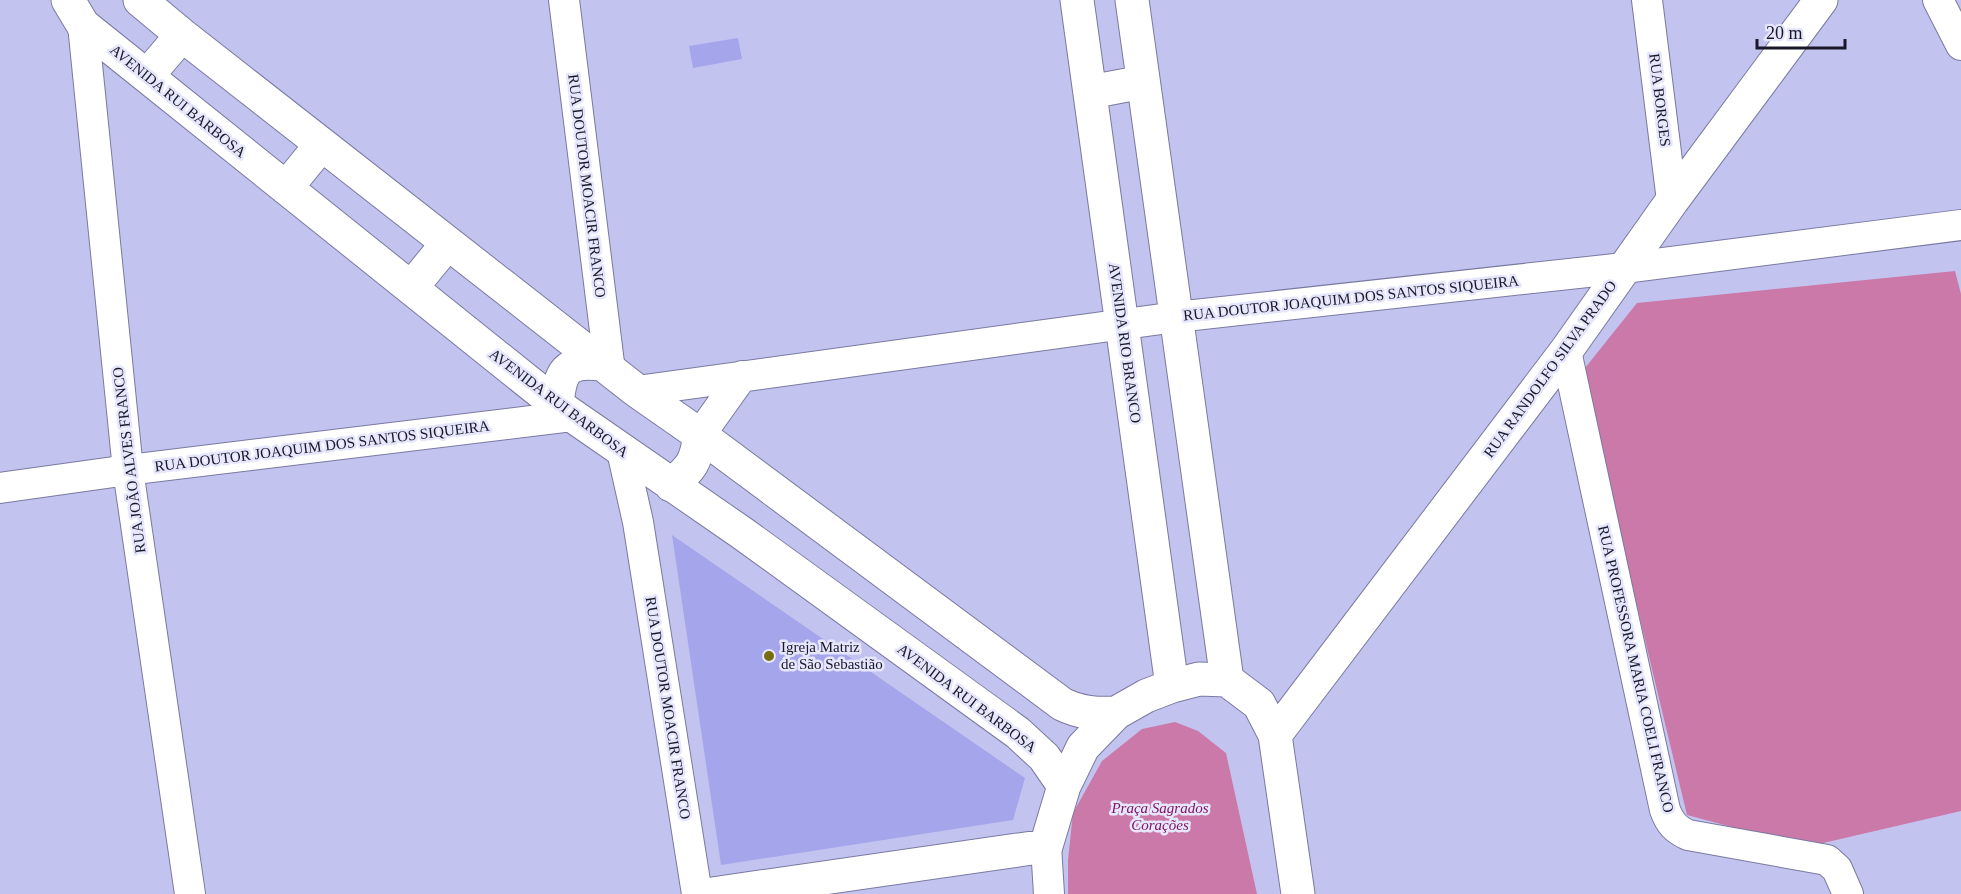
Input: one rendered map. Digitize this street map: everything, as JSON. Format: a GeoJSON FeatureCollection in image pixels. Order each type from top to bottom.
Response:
{"type":"FeatureCollection","features":[{"type":"Feature","properties":{"kind":"street"},"geometry":{"type":"LineString","coordinates":[[140,0],[606,368],[700,435],[1062,704],[1093,714],[1116,713]]}},
{"type":"Feature","properties":{"kind":"street","name":"RUA DOUTOR MOACIR FRANCO"},"geometry":{"type":"LineString","coordinates":[[564,0],[606,368]]}},
{"type":"Feature","properties":{"kind":"street","name":"AVENIDA RIO BRANCO"},"geometry":{"type":"LineString","coordinates":[[1077,0],[1173,686]]}},
{"type":"Feature","properties":{"kind":"street"},"geometry":{"type":"LineString","coordinates":[[1132,0],[1227,680]]}},
{"type":"Feature","properties":{"kind":"street","name":"RUA BORGES"},"geometry":{"type":"LineString","coordinates":[[1647,0],[1672,201]]}},
{"type":"Feature","properties":{"kind":"street","name":"RUA RANDOLFO SILVA PRADO"},"geometry":{"type":"LineString","coordinates":[[1275,735],[1566,351],[1672,201],[1821,0]]}},
{"type":"Feature","properties":{"kind":"street"},"geometry":{"type":"LineString","coordinates":[[1938,0],[1961,45]]}},
{"type":"Feature","properties":{"kind":"street","name":"AVENIDA RUI BARBOSA"},"geometry":{"type":"LineString","coordinates":[[75,13],[147,76],[565,410],[1018,733],[1044,757],[1064,786]]}},
{"type":"Feature","properties":{"kind":"street","name":"RUA JOÃO ALVES FRANCO"},"geometry":{"type":"LineString","coordinates":[[75,13],[128,470],[190,894]]}},
{"type":"Feature","properties":{"kind":"street"},"geometry":{"type":"LineString","coordinates":[[147,76],[182,35]]}},
{"type":"Feature","properties":{"kind":"street"},"geometry":{"type":"LineString","coordinates":[[1090,92],[1143,82]]}},
{"type":"Feature","properties":{"kind":"street"},"geometry":{"type":"LineString","coordinates":[[286,188],[321,145]]}},
{"type":"Feature","properties":{"kind":"street","name":"RUA DOUTOR JOAQUIM DOS SANTOS SIQUEIRA"},"geometry":{"type":"LineString","coordinates":[[637,391],[1176,317],[1624,268],[1961,225]]}},
{"type":"Feature","properties":{"kind":"street"},"geometry":{"type":"LineString","coordinates":[[411,288],[447,244]]}},
{"type":"Feature","properties":{"kind":"street","name":"RUA PROFESSORA MARIA COELI FRANCO"},"geometry":{"type":"LineString","coordinates":[[1566,351],[1665,810],[1670,823],[1688,835],[1827,860],[1837,869],[1848,894]]}},
{"type":"Feature","properties":{"kind":"street"},"geometry":{"type":"LineString","coordinates":[[565,410],[559,384],[563,373],[572,366],[586,362],[606,368]]}},
{"type":"Feature","properties":{"kind":"street"},"geometry":{"type":"LineString","coordinates":[[638,522],[671,484],[694,464],[700,435],[742,376]]}},
{"type":"Feature","properties":{"kind":"street","name":"RUA DOUTOR JOAQUIM DOS SANTOS SIQUEIRA"},"geometry":{"type":"LineString","coordinates":[[0,488],[565,410]]}},
{"type":"Feature","properties":{"kind":"street","name":"RUA DOUTOR MOACIR FRANCO"},"geometry":{"type":"LineString","coordinates":[[622,451],[638,522],[698,894]]}},
{"type":"Feature","properties":{"kind":"street"},"geometry":{"type":"LineString","coordinates":[[1049,894],[1046,846],[1064,786],[1083,747],[1116,713],[1146,696],[1198,679],[1227,680],[1259,704],[1275,735],[1298,894]]}},
{"type":"Feature","properties":{"kind":"street"},"geometry":{"type":"LineString","coordinates":[[712,894],[1046,846]]}},
{"type":"Feature","properties":{"kind":"green space"},"geometry":{"type":"Polygon","coordinates":[[[1955,271],[1961,294],[1961,811],[1806,847],[1687,815],[1581,373],[1637,303],[1955,271]]]}},
{"type":"Feature","properties":{"kind":"green space","name":"Praça Sagrados Corações"},"geometry":{"type":"Polygon","coordinates":[[[1175,722],[1198,731],[1226,753],[1257,894],[1068,894],[1068,860],[1073,813],[1102,761],[1142,729],[1175,722]]]}},
{"type":"Feature","properties":{"kind":"building"},"geometry":{"type":"Polygon","coordinates":[[[738,38],[742,59],[693,68],[689,46],[738,38]]]}},
{"type":"Feature","properties":{"kind":"building","name":"Igreja Matriz de São Sebastião"},"geometry":{"type":"Polygon","coordinates":[[[672,535],[1025,778],[1013,820],[721,865],[672,535]]]}},
{"type":"Feature","properties":{"kind":"place","name":"Igreja Matriz de São Sebastião"},"geometry":{"type":"Point","coordinates":[769,656]}}]}
